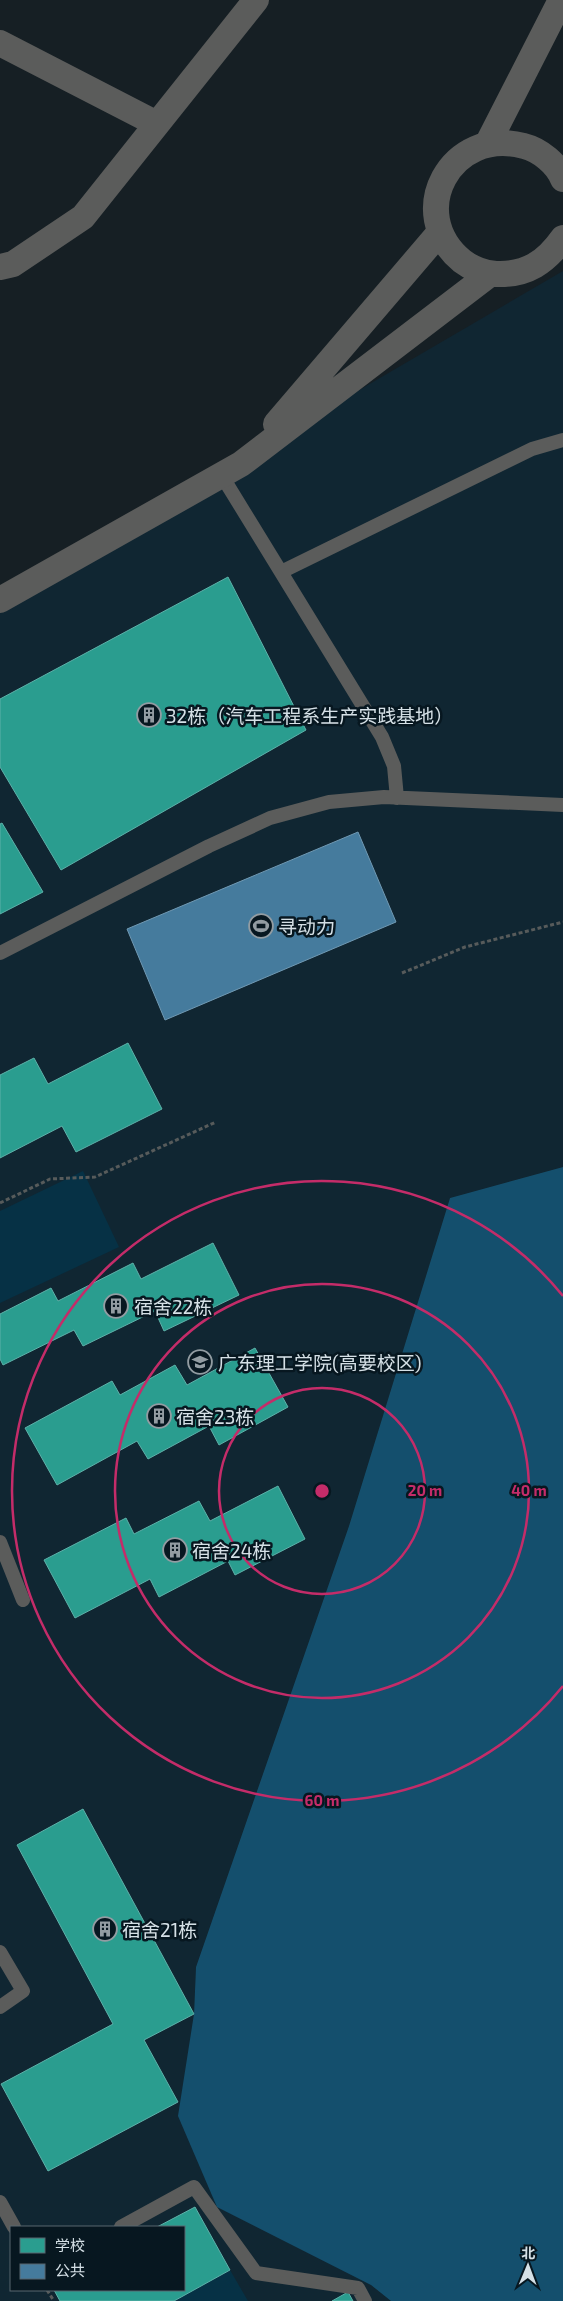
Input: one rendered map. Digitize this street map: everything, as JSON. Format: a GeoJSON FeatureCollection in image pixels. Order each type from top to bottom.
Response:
{"type":"FeatureCollection","features":[{"type":"Feature","properties":{"kind":"street"},"geometry":{"type":"LineString","coordinates":[[0,267],[13,264],[83,217],[256,0]]}},
{"type":"Feature","properties":{"kind":"street"},"geometry":{"type":"LineString","coordinates":[[488,143],[561,0]]}},
{"type":"Feature","properties":{"kind":"street"},"geometry":{"type":"LineString","coordinates":[[0,43],[157,124]]}},
{"type":"Feature","properties":{"kind":"street"},"geometry":{"type":"LineString","coordinates":[[559,249],[534,267],[513,274],[490,274],[469,266],[451,252],[440,232],[435,210],[439,187],[449,167],[466,152],[488,143],[509,142],[530,147],[548,158],[563,176]]}},
{"type":"Feature","properties":{"kind":"street"},"geometry":{"type":"LineString","coordinates":[[231,470],[440,232]]}},
{"type":"Feature","properties":{"kind":"street"},"geometry":{"type":"LineString","coordinates":[[0,600],[231,470],[490,274]]}},
{"type":"Feature","properties":{"kind":"lane"},"geometry":{"type":"LineString","coordinates":[[281,572],[532,449],[563,440]]}},
{"type":"Feature","properties":{"kind":"lane"},"geometry":{"type":"LineString","coordinates":[[231,470],[281,572],[382,737],[394,766],[396,798]]}},
{"type":"Feature","properties":{"kind":"lane"},"geometry":{"type":"LineString","coordinates":[[0,953],[209,846],[270,818],[329,802],[396,798],[563,805]]}},
{"type":"Feature","properties":{"kind":"lane"},"geometry":{"type":"LineString","coordinates":[[0,1542],[23,1600]]}},
{"type":"Feature","properties":{"kind":"lane"},"geometry":{"type":"LineString","coordinates":[[0,1952],[23,1991],[0,2007]]}},
{"type":"Feature","properties":{"kind":"lane"},"geometry":{"type":"LineString","coordinates":[[123,2226],[194,2187],[256,2273],[358,2288],[366,2301]]}},
{"type":"Feature","properties":{"kind":"lane"},"geometry":{"type":"LineString","coordinates":[[0,2202],[13,2226]]}},
{"type":"Feature","properties":{"kind":"path"},"geometry":{"type":"LineString","coordinates":[[402,973],[465,947],[563,922]]}},
{"type":"Feature","properties":{"kind":"path"},"geometry":{"type":"LineString","coordinates":[[0,1203],[50,1179],[95,1177],[216,1122]]}},
{"type":"Feature","properties":{"kind":"shaded area","name":"广东理工学院(高要校区)"},"geometry":{"type":"Polygon","coordinates":[[[563,271],[563,1167],[450,1198],[349,1526],[196,1967],[194,2014],[371,2285],[391,2301],[0,2301],[0,596],[224,469],[563,271]]]}},
{"type":"Feature","properties":{"kind":"shaded area"},"geometry":{"type":"Polygon","coordinates":[[[563,1167],[563,2301],[391,2301],[371,2285],[217,2207],[178,2116],[194,2014],[196,1967],[349,1526],[450,1198],[563,1167]]]}},
{"type":"Feature","properties":{"kind":"shaded area"},"geometry":{"type":"Polygon","coordinates":[[[83,1171],[119,1247],[0,1303],[0,1211],[83,1171]]]}},
{"type":"Feature","properties":{"kind":"shaded area"},"geometry":{"type":"Polygon","coordinates":[[[230,2270],[248,2301],[174,2301],[230,2270]]]}},
{"type":"Feature","properties":{"kind":"building: 学校","name":"32栋（汽车工程系生产实践基地）"},"geometry":{"type":"Polygon","coordinates":[[[228,577],[306,730],[61,870],[0,767],[0,699],[228,577]]]}},
{"type":"Feature","properties":{"kind":"building: 学校"},"geometry":{"type":"Polygon","coordinates":[[[2,823],[43,892],[0,914],[0,824],[2,823]]]}},
{"type":"Feature","properties":{"kind":"building: 学校"},"geometry":{"type":"Polygon","coordinates":[[[128,1043],[162,1109],[76,1152],[62,1126],[0,1158],[0,1075],[34,1058],[48,1084],[128,1043]]]}},
{"type":"Feature","properties":{"kind":"building: 学校","name":"宿舍22栋"},"geometry":{"type":"Polygon","coordinates":[[[213,1243],[239,1295],[164,1331],[155,1311],[83,1346],[74,1330],[3,1365],[0,1359],[0,1314],[51,1288],[58,1301],[133,1263],[141,1279],[213,1243]]]}},
{"type":"Feature","properties":{"kind":"building: 学校","name":"宿舍23栋"},"geometry":{"type":"Polygon","coordinates":[[[255,1348],[288,1407],[219,1445],[209,1426],[148,1459],[137,1441],[57,1485],[25,1428],[112,1381],[120,1395],[175,1365],[187,1385],[255,1348]]]}},
{"type":"Feature","properties":{"kind":"building: 学校","name":"宿舍24栋"},"geometry":{"type":"Polygon","coordinates":[[[278,1486],[305,1539],[235,1575],[228,1561],[159,1597],[150,1579],[75,1618],[44,1560],[126,1518],[134,1534],[199,1501],[210,1521],[278,1486]]]}},
{"type":"Feature","properties":{"kind":"building: 学校","name":"宿舍21栋"},"geometry":{"type":"Polygon","coordinates":[[[83,1809],[194,2014],[144,2040],[178,2102],[48,2171],[1,2084],[113,2024],[17,1845],[83,1809]]]}},
{"type":"Feature","properties":{"kind":"building: 学校"},"geometry":{"type":"Polygon","coordinates":[[[195,2207],[230,2270],[174,2301],[60,2301],[55,2291],[185,2291],[185,2226],[159,2226],[195,2207]]]}},
{"type":"Feature","properties":{"kind":"building: 学校"},"geometry":{"type":"Polygon","coordinates":[[[348,2292],[353,2301],[332,2301],[348,2292]]]}},
{"type":"Feature","properties":{"kind":"building: 公共","name":"寻动力"},"geometry":{"type":"Polygon","coordinates":[[[358,832],[396,922],[165,1020],[127,929],[358,832]]]}},
{"type":"Feature","properties":{"kind":"place","name":"32栋（汽车工程系生产实践基地）"},"geometry":{"type":"Point","coordinates":[149,715]}},
{"type":"Feature","properties":{"kind":"place","name":"寻动力"},"geometry":{"type":"Point","coordinates":[261,926]}},
{"type":"Feature","properties":{"kind":"place","name":"宿舍22栋"},"geometry":{"type":"Point","coordinates":[116,1306]}},
{"type":"Feature","properties":{"kind":"place","name":"广东理工学院(高要校区)"},"geometry":{"type":"Point","coordinates":[200,1362]}},
{"type":"Feature","properties":{"kind":"place","name":"宿舍23栋"},"geometry":{"type":"Point","coordinates":[159,1416]}},
{"type":"Feature","properties":{"kind":"place","name":"宿舍24栋"},"geometry":{"type":"Point","coordinates":[175,1550]}},
{"type":"Feature","properties":{"kind":"place","name":"宿舍21栋"},"geometry":{"type":"Point","coordinates":[105,1929]}}]}
